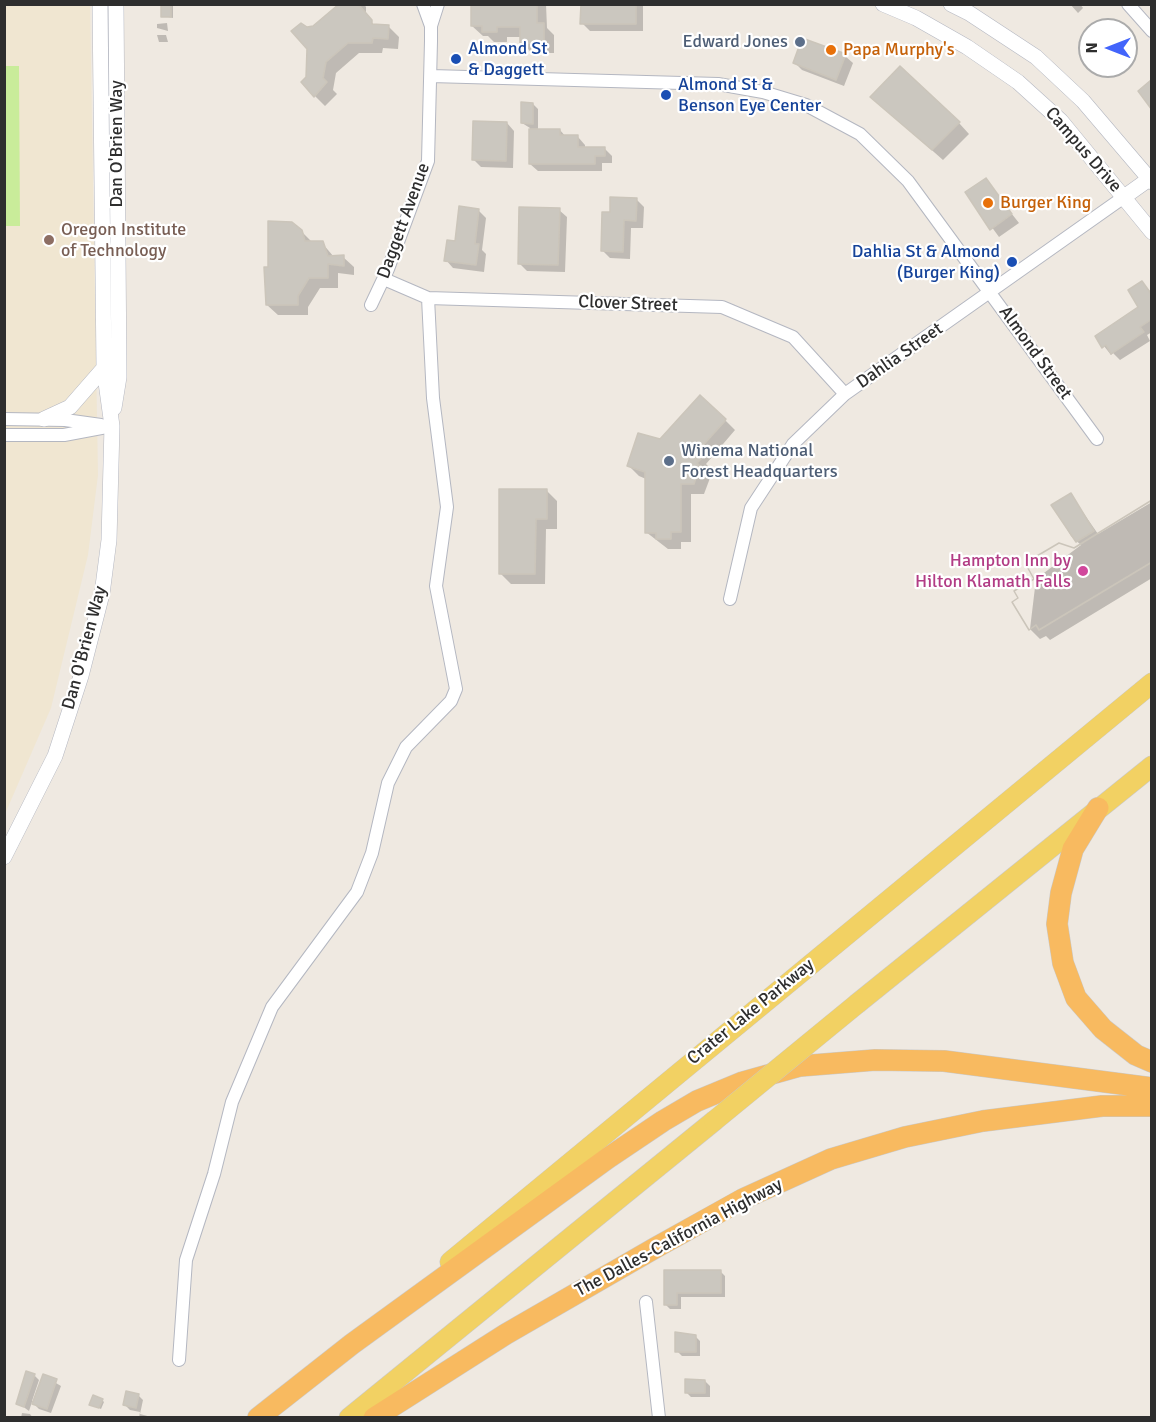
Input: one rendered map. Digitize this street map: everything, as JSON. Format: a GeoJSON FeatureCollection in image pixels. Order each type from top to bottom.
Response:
{"type":"FeatureCollection","features":[{"type":"Feature","properties":{"kind":"highway"},"geometry":{"type":"LineString","coordinates":[[1098,808],[1073,849],[1061,893],[1058,924],[1063,963],[1076,998],[1103,1029],[1136,1055],[1152,1062]]}},
{"type":"Feature","properties":{"kind":"highway"},"geometry":{"type":"LineString","coordinates":[[258,1418],[352,1344],[663,1121],[697,1101],[743,1082],[800,1066],[875,1060],[921,1060],[1152,1088]]}},
{"type":"Feature","properties":{"kind":"highway","name":"The Dalles-California Highway"},"geometry":{"type":"LineString","coordinates":[[374,1418],[506,1334],[655,1248],[743,1199],[831,1159],[905,1137],[983,1121],[1102,1106],[1152,1106]]}},
{"type":"Feature","properties":{"kind":"main road","name":"Crater Lake Parkway"},"geometry":{"type":"LineString","coordinates":[[352,1344],[648,1097],[1152,684]]}},
{"type":"Feature","properties":{"kind":"main road"},"geometry":{"type":"LineString","coordinates":[[349,1418],[1152,766]]}},
{"type":"Feature","properties":{"kind":"street","name":"Dan O'Brien Way"},"geometry":{"type":"LineString","coordinates":[[4,857],[55,756],[81,676],[102,594],[112,485],[112,426],[104,368],[100,4]]}},
{"type":"Feature","properties":{"kind":"street","name":"Daggett Avenue"},"geometry":{"type":"LineString","coordinates":[[423,4],[431,26]]}},
{"type":"Feature","properties":{"kind":"street","name":"Daggett Avenue"},"geometry":{"type":"LineString","coordinates":[[371,305],[384,279],[428,161],[431,26],[438,4]]}},
{"type":"Feature","properties":{"kind":"street","name":"Campus Drive"},"geometry":{"type":"LineString","coordinates":[[883,4],[916,18],[967,47],[1018,82],[1061,121],[1152,232]]}},
{"type":"Feature","properties":{"kind":"street","name":"Campus Drive"},"geometry":{"type":"LineString","coordinates":[[951,4],[969,13],[1036,57],[1083,101],[1151,180]]}},
{"type":"Feature","properties":{"kind":"street"},"geometry":{"type":"LineString","coordinates":[[1128,4],[1152,31]]}},
{"type":"Feature","properties":{"kind":"street","name":"Dan O'Brien Way"},"geometry":{"type":"LineString","coordinates":[[112,426],[119,377],[117,8]]}},
{"type":"Feature","properties":{"kind":"street","name":"Almond Street"},"geometry":{"type":"LineString","coordinates":[[431,76],[718,84],[763,92],[806,105],[860,134],[908,181],[1097,440]]}},
{"type":"Feature","properties":{"kind":"street","name":"Dahlia Street"},"geometry":{"type":"LineString","coordinates":[[730,599],[751,508],[793,444],[845,394],[1151,180]]}},
{"type":"Feature","properties":{"kind":"street","name":"Clover Street"},"geometry":{"type":"LineString","coordinates":[[384,279],[428,298],[722,307],[793,337],[845,394]]}},
{"type":"Feature","properties":{"kind":"street"},"geometry":{"type":"LineString","coordinates":[[179,1360],[186,1260],[214,1174],[232,1102],[272,1007],[357,892],[372,853],[388,783],[406,747],[452,701],[456,689],[436,586],[447,507],[433,399],[428,298]]}},
{"type":"Feature","properties":{"kind":"street"},"geometry":{"type":"LineString","coordinates":[[45,419],[70,407],[104,368]]}},
{"type":"Feature","properties":{"kind":"street"},"geometry":{"type":"LineString","coordinates":[[4,419],[45,419],[112,426]]}},
{"type":"Feature","properties":{"kind":"street"},"geometry":{"type":"LineString","coordinates":[[4,435],[64,435],[112,426]]}},
{"type":"Feature","properties":{"kind":"street"},"geometry":{"type":"LineString","coordinates":[[646,1302],[659,1418]]}},
{"type":"Feature","properties":{"kind":"shaded area","name":"Oregon Institute of Technology"},"geometry":{"type":"Polygon","coordinates":[[[5,5],[90,5],[98,475],[88,555],[51,708],[5,814],[5,5]]]}},
{"type":"Feature","properties":{"kind":"green space"},"geometry":{"type":"Polygon","coordinates":[[[4,66],[19,66],[20,226],[5,226],[4,66]]]}},
{"type":"Feature","properties":{"kind":"building"},"geometry":{"type":"Polygon","coordinates":[[[161,4],[171,4],[171,17],[161,17],[161,4]]]}},
{"type":"Feature","properties":{"kind":"building"},"geometry":{"type":"Polygon","coordinates":[[[339,4],[359,5],[372,20],[372,24],[389,25],[388,39],[373,38],[372,43],[348,43],[326,62],[323,78],[327,82],[314,97],[301,82],[306,77],[307,49],[291,31],[301,23],[307,27],[313,26],[339,4]]]}},
{"type":"Feature","properties":{"kind":"building"},"geometry":{"type":"Polygon","coordinates":[[[471,4],[537,4],[537,23],[544,23],[544,43],[520,43],[520,27],[497,27],[497,32],[482,32],[482,26],[471,26],[471,4]]]}},
{"type":"Feature","properties":{"kind":"building"},"geometry":{"type":"Polygon","coordinates":[[[581,4],[636,4],[636,24],[580,24],[581,4]]]}},
{"type":"Feature","properties":{"kind":"building"},"geometry":{"type":"Polygon","coordinates":[[[802,38],[846,54],[836,80],[793,63],[802,38]]]}},
{"type":"Feature","properties":{"kind":"building"},"geometry":{"type":"Polygon","coordinates":[[[900,66],[960,122],[932,150],[870,97],[900,66]]]}},
{"type":"Feature","properties":{"kind":"building"},"geometry":{"type":"Polygon","coordinates":[[[1152,80],[1152,110],[1138,91],[1152,80]]]}},
{"type":"Feature","properties":{"kind":"building"},"geometry":{"type":"Polygon","coordinates":[[[521,102],[533,103],[533,124],[521,123],[521,102]]]}},
{"type":"Feature","properties":{"kind":"building"},"geometry":{"type":"Polygon","coordinates":[[[473,121],[507,122],[506,161],[472,160],[473,121]]]}},
{"type":"Feature","properties":{"kind":"building"},"geometry":{"type":"Polygon","coordinates":[[[529,129],[560,129],[560,135],[578,135],[578,147],[605,147],[605,156],[595,156],[595,164],[529,164],[529,129]]]}},
{"type":"Feature","properties":{"kind":"building","name":"Burger King"},"geometry":{"type":"Polygon","coordinates":[[[986,178],[1012,214],[990,230],[965,192],[986,178]]]}},
{"type":"Feature","properties":{"kind":"building"},"geometry":{"type":"Polygon","coordinates":[[[610,197],[637,198],[636,221],[624,220],[623,252],[601,251],[602,212],[610,212],[610,197]]]}},
{"type":"Feature","properties":{"kind":"building"},"geometry":{"type":"Polygon","coordinates":[[[459,206],[479,209],[475,244],[479,244],[476,265],[444,261],[447,240],[455,241],[459,206]]]}},
{"type":"Feature","properties":{"kind":"building"},"geometry":{"type":"Polygon","coordinates":[[[519,207],[560,208],[558,265],[518,264],[519,207]]]}},
{"type":"Feature","properties":{"kind":"building"},"geometry":{"type":"Polygon","coordinates":[[[268,221],[292,222],[302,230],[305,241],[323,241],[328,256],[344,255],[344,266],[328,264],[328,278],[309,278],[298,296],[298,305],[266,305],[264,267],[268,267],[268,221]]]}},
{"type":"Feature","properties":{"kind":"building"},"geometry":{"type":"Polygon","coordinates":[[[1142,281],[1152,295],[1152,319],[1140,327],[1144,332],[1111,354],[1106,345],[1102,348],[1095,336],[1138,307],[1128,290],[1142,281]]]}},
{"type":"Feature","properties":{"kind":"building"},"geometry":{"type":"Polygon","coordinates":[[[700,395],[726,419],[696,453],[702,458],[697,463],[700,466],[694,484],[681,484],[681,532],[671,532],[671,539],[656,539],[656,533],[645,533],[645,472],[627,466],[638,433],[660,439],[700,395]]]}},
{"type":"Feature","properties":{"kind":"building"},"geometry":{"type":"Polygon","coordinates":[[[499,489],[547,489],[547,519],[536,519],[535,574],[499,574],[499,489]]]}},
{"type":"Feature","properties":{"kind":"building"},"geometry":{"type":"Polygon","coordinates":[[[1071,493],[1094,531],[1076,542],[1051,505],[1071,493]]]}},
{"type":"Feature","properties":{"kind":"building","name":"Hampton Inn by Hilton Klamath Falls"},"geometry":{"type":"Polygon","coordinates":[[[1152,500],[1152,562],[1039,630],[1036,625],[1029,630],[1012,602],[1018,598],[1014,591],[1034,579],[1025,563],[1059,543],[1074,548],[1152,500]]]}},
{"type":"Feature","properties":{"kind":"building","name":"Hampton Inn by Hilton Klamath Falls"},"geometry":{"type":"Polygon","coordinates":[[[1152,500],[1152,562],[1039,630],[1036,625],[1029,630],[1012,602],[1018,598],[1014,591],[1034,579],[1025,563],[1059,543],[1074,548],[1152,500]]]}},
{"type":"Feature","properties":{"kind":"building"},"geometry":{"type":"Polygon","coordinates":[[[664,1270],[721,1270],[721,1293],[677,1293],[677,1305],[664,1305],[664,1270]]]}},
{"type":"Feature","properties":{"kind":"building"},"geometry":{"type":"Polygon","coordinates":[[[675,1332],[696,1335],[696,1352],[675,1352],[675,1332]]]}},
{"type":"Feature","properties":{"kind":"building"},"geometry":{"type":"Polygon","coordinates":[[[26,1371],[35,1374],[24,1407],[16,1404],[26,1371]]]}},
{"type":"Feature","properties":{"kind":"building"},"geometry":{"type":"Polygon","coordinates":[[[43,1374],[57,1379],[47,1409],[32,1404],[43,1374]]]}},
{"type":"Feature","properties":{"kind":"building"},"geometry":{"type":"Polygon","coordinates":[[[685,1379],[705,1380],[705,1393],[685,1393],[685,1379]]]}},
{"type":"Feature","properties":{"kind":"building"},"geometry":{"type":"Polygon","coordinates":[[[126,1391],[139,1394],[136,1408],[123,1405],[126,1391]]]}},
{"type":"Feature","properties":{"kind":"building"},"geometry":{"type":"Polygon","coordinates":[[[93,1395],[103,1399],[99,1408],[89,1405],[93,1395]]]}},
{"type":"Feature","properties":{"kind":"place","name":"Edward Jones"},"geometry":{"type":"Point","coordinates":[800,42]}},
{"type":"Feature","properties":{"kind":"place","name":"Papa Murphy's"},"geometry":{"type":"Point","coordinates":[831,50]}},
{"type":"Feature","properties":{"kind":"place","name":"Almond St & Daggett"},"geometry":{"type":"Point","coordinates":[456,59]}},
{"type":"Feature","properties":{"kind":"place","name":"Almond St & Benson Eye Center"},"geometry":{"type":"Point","coordinates":[666,95]}},
{"type":"Feature","properties":{"kind":"place","name":"Burger King"},"geometry":{"type":"Point","coordinates":[988,203]}},
{"type":"Feature","properties":{"kind":"place","name":"Oregon Institute of Technology"},"geometry":{"type":"Point","coordinates":[49,240]}},
{"type":"Feature","properties":{"kind":"place","name":"Dahlia St & Almond (Burger King)"},"geometry":{"type":"Point","coordinates":[1012,262]}},
{"type":"Feature","properties":{"kind":"place","name":"Winema National Forest Headquarters"},"geometry":{"type":"Point","coordinates":[669,461]}},
{"type":"Feature","properties":{"kind":"place","name":"Hampton Inn by Hilton Klamath Falls"},"geometry":{"type":"Point","coordinates":[1083,571]}}]}
